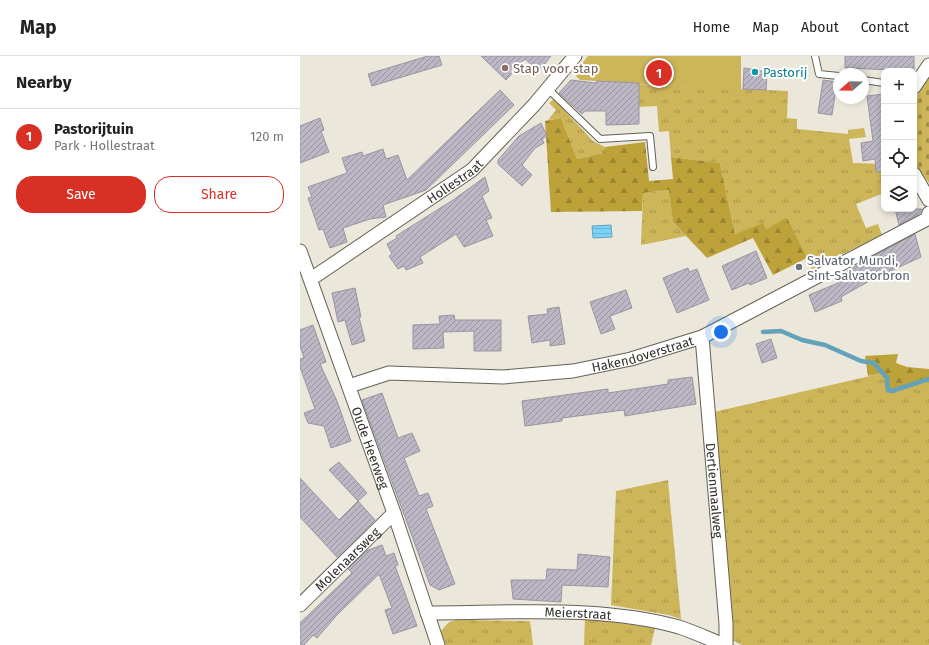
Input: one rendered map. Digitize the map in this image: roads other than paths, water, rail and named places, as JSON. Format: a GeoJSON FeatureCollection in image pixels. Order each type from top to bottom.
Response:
{"type":"FeatureCollection","features":[{"type":"Feature","properties":{"kind":"street","name":"Hollestraat"},"geometry":{"type":"LineString","coordinates":[[311,279],[472,170],[548,88],[575,56]]}},
{"type":"Feature","properties":{"kind":"street"},"geometry":{"type":"LineString","coordinates":[[917,83],[929,65]]}},
{"type":"Feature","properties":{"kind":"street"},"geometry":{"type":"LineString","coordinates":[[915,176],[929,200]]}},
{"type":"Feature","properties":{"kind":"street","name":"Hakendoverstraat"},"geometry":{"type":"LineString","coordinates":[[349,386],[389,373],[502,376],[573,371],[631,359],[702,337],[927,219],[929,213]]}},
{"type":"Feature","properties":{"kind":"street","name":"Oude Heerweg"},"geometry":{"type":"LineString","coordinates":[[300,251],[394,512],[438,645]]}},
{"type":"Feature","properties":{"kind":"street","name":"Dertienmaalweg"},"geometry":{"type":"LineString","coordinates":[[702,337],[726,624],[725,645]]}},
{"type":"Feature","properties":{"kind":"street","name":"Molenaarsweg"},"geometry":{"type":"LineString","coordinates":[[300,604],[394,512]]}},
{"type":"Feature","properties":{"kind":"street","name":"Meierstraat"},"geometry":{"type":"LineString","coordinates":[[427,613],[590,613],[618,615],[680,628],[725,645]]}},
{"type":"Feature","properties":{"kind":"lane"},"geometry":{"type":"LineString","coordinates":[[815,56],[819,74],[833,75]]}},
{"type":"Feature","properties":{"kind":"lane"},"geometry":{"type":"LineString","coordinates":[[869,81],[881,83]]}},
{"type":"Feature","properties":{"kind":"lane"},"geometry":{"type":"LineString","coordinates":[[548,88],[600,139],[650,136],[653,167]]}},
{"type":"Feature","properties":{"kind":"water"},"geometry":{"type":"Polygon","coordinates":[[[611,225],[612,237],[593,238],[592,226],[611,225]]]}},
{"type":"Feature","properties":{"kind":"waterway"},"geometry":{"type":"LineString","coordinates":[[763,332],[781,331],[802,340],[825,345],[861,361],[874,363],[887,378],[888,390],[892,391],[929,379]]}},
{"type":"Feature","properties":{"kind":"place","name":"Stap voor stap"},"geometry":{"type":"Point","coordinates":[505,68]}},
{"type":"Feature","properties":{"kind":"place","name":"Pastorij"},"geometry":{"type":"Point","coordinates":[755,72]}},
{"type":"Feature","properties":{"kind":"place","name":"Pastorijtuin"},"geometry":{"type":"Point","coordinates":[659,73]}},
{"type":"Feature","properties":{"kind":"place","name":"Salvator Mundi, Sint-Salvatorbron"},"geometry":{"type":"Point","coordinates":[799,267]}}]}
